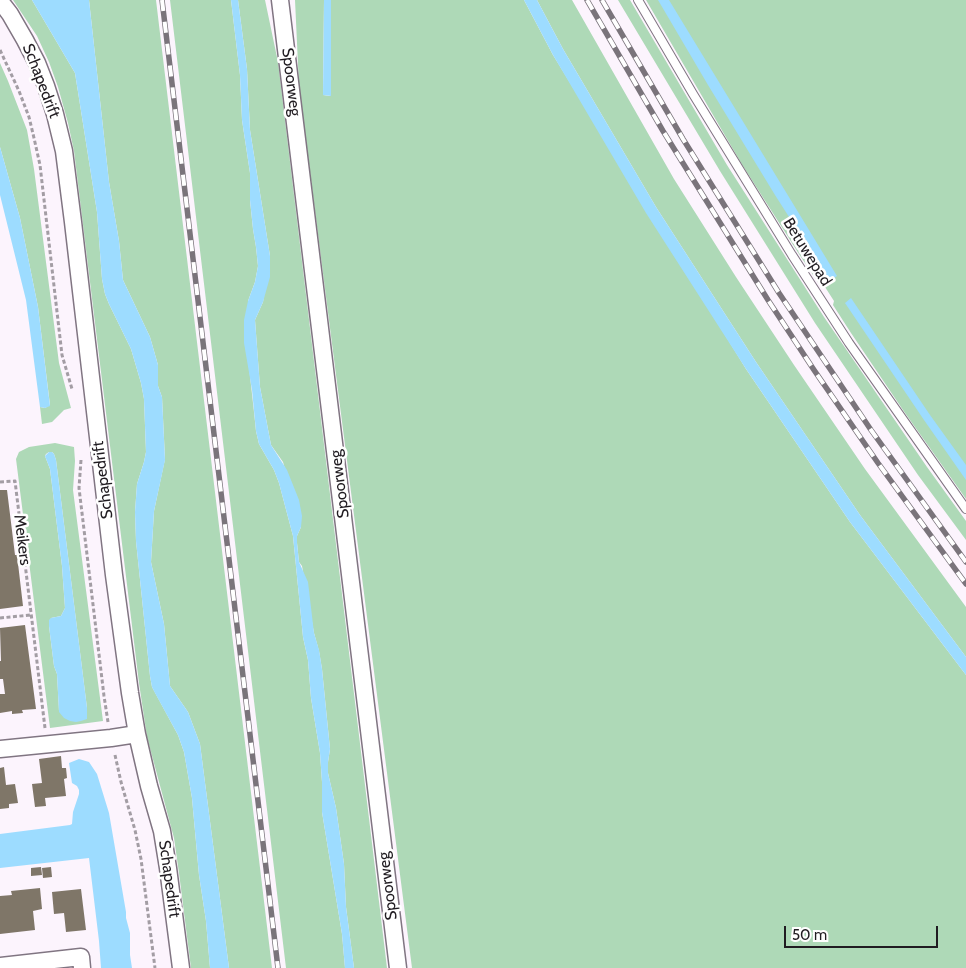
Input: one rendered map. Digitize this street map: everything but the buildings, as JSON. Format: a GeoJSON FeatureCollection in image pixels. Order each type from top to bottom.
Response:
{"type":"FeatureCollection","features":[{"type":"Feature","properties":{"kind":"street","name":"Spoorweg"},"geometry":{"type":"LineString","coordinates":[[280,0],[398,968]]}},
{"type":"Feature","properties":{"kind":"street","name":"Schapedrift"},"geometry":{"type":"LineString","coordinates":[[0,1],[10,14],[37,62],[56,114],[64,150],[74,222],[114,575],[130,694],[149,786],[162,831],[181,968]]}},
{"type":"Feature","properties":{"kind":"street"},"geometry":{"type":"LineString","coordinates":[[0,749],[137,734]]}},
{"type":"Feature","properties":{"kind":"street"},"geometry":{"type":"LineString","coordinates":[[0,966],[81,956],[82,968]]}},
{"type":"Feature","properties":{"kind":"lane","name":"Betuwepad"},"geometry":{"type":"LineString","coordinates":[[638,0],[693,94],[792,255],[849,343],[966,509]]}},
{"type":"Feature","properties":{"kind":"path","name":"Schapedrift"},"geometry":{"type":"LineString","coordinates":[[0,50],[29,117],[40,165],[62,355],[74,393]]}},
{"type":"Feature","properties":{"kind":"path","name":"Schapedrift"},"geometry":{"type":"LineString","coordinates":[[81,456],[79,488],[104,696],[111,738],[141,859],[155,968]]}},
{"type":"Feature","properties":{"kind":"path","name":"Meikers"},"geometry":{"type":"LineString","coordinates":[[0,482],[14,480],[47,744]]}},
{"type":"Feature","properties":{"kind":"path"},"geometry":{"type":"LineString","coordinates":[[0,618],[31,615]]}},
{"type":"Feature","properties":{"kind":"green space"},"geometry":{"type":"Polygon","coordinates":[[[13,0],[32,0],[75,73],[97,212],[102,279],[105,294],[131,349],[141,383],[144,399],[146,452],[137,484],[135,512],[136,541],[150,676],[152,687],[178,735],[184,752],[192,798],[210,968],[191,968],[174,838],[147,737],[74,151],[58,87],[49,62],[37,36],[13,0]]]}},
{"type":"Feature","properties":{"kind":"green space"},"geometry":{"type":"Polygon","coordinates":[[[89,0],[156,0],[272,968],[229,968],[200,744],[188,712],[170,686],[164,624],[151,562],[154,511],[165,459],[162,397],[158,386],[158,365],[150,337],[123,280],[119,241],[109,182],[89,0]]]}},
{"type":"Feature","properties":{"kind":"green space"},"geometry":{"type":"Polygon","coordinates":[[[170,0],[231,0],[258,266],[255,282],[248,301],[249,367],[256,431],[259,444],[279,483],[293,536],[303,637],[308,660],[311,698],[320,753],[322,812],[342,934],[345,968],[286,968],[170,0]]]}},
{"type":"Feature","properties":{"kind":"green space"},"geometry":{"type":"Polygon","coordinates":[[[238,0],[265,0],[278,62],[387,968],[354,968],[346,907],[344,864],[336,808],[328,773],[330,749],[322,669],[302,566],[299,562],[297,536],[301,527],[283,462],[271,445],[260,387],[255,320],[263,302],[270,256],[250,130],[247,69],[238,0]]]}},
{"type":"Feature","properties":{"kind":"green space"},"geometry":{"type":"Polygon","coordinates":[[[295,0],[324,0],[323,95],[330,96],[331,0],[524,0],[553,55],[746,369],[850,522],[966,675],[966,968],[412,968],[299,86],[295,0]]]}},
{"type":"Feature","properties":{"kind":"green space"},"geometry":{"type":"Polygon","coordinates":[[[537,0],[572,0],[674,179],[736,277],[865,469],[966,607],[966,657],[860,515],[756,362],[656,207],[563,49],[537,0]]]}},
{"type":"Feature","properties":{"kind":"green space"},"geometry":{"type":"Polygon","coordinates":[[[618,0],[630,0],[727,165],[824,317],[966,521],[966,540],[918,475],[815,323],[720,171],[618,0]]]}},
{"type":"Feature","properties":{"kind":"green space"},"geometry":{"type":"Polygon","coordinates":[[[646,0],[966,0],[966,499],[851,333],[833,305],[834,301],[825,287],[819,284],[797,251],[741,163],[646,0]]]}},
{"type":"Feature","properties":{"kind":"green space"},"geometry":{"type":"Polygon","coordinates":[[[0,63],[27,130],[34,169],[59,363],[71,408],[64,410],[52,422],[42,424],[40,407],[45,408],[50,405],[38,307],[20,218],[0,147],[0,63]]]}},
{"type":"Feature","properties":{"kind":"green space"},"geometry":{"type":"Polygon","coordinates":[[[55,443],[74,447],[73,490],[103,721],[50,728],[16,459],[19,452],[29,447],[55,443]],[[52,452],[45,456],[50,469],[62,566],[65,608],[61,616],[51,618],[49,626],[54,666],[57,674],[59,711],[87,708],[56,460],[52,452]]]}},
{"type":"Feature","properties":{"kind":"water"},"geometry":{"type":"Polygon","coordinates":[[[32,0],[89,0],[109,182],[119,241],[123,280],[150,337],[158,365],[158,386],[162,397],[165,460],[154,511],[151,562],[164,624],[170,686],[188,712],[200,744],[229,968],[210,968],[192,798],[184,752],[178,735],[152,687],[150,676],[136,541],[135,512],[137,484],[146,452],[144,399],[141,383],[131,349],[105,294],[102,279],[97,212],[75,73],[32,0]]]}},
{"type":"Feature","properties":{"kind":"water"},"geometry":{"type":"Polygon","coordinates":[[[231,0],[238,0],[247,69],[250,130],[270,256],[270,277],[263,302],[255,320],[260,387],[271,445],[287,470],[299,500],[302,516],[301,527],[297,536],[299,562],[308,582],[314,633],[322,669],[330,749],[328,773],[336,808],[344,864],[346,907],[354,968],[345,968],[342,934],[322,812],[320,753],[311,698],[308,660],[303,637],[293,536],[279,483],[259,444],[244,343],[244,320],[258,266],[231,0]]]}},
{"type":"Feature","properties":{"kind":"water"},"geometry":{"type":"Polygon","coordinates":[[[324,0],[331,0],[331,96],[323,95],[324,0]]]}},
{"type":"Feature","properties":{"kind":"water"},"geometry":{"type":"Polygon","coordinates":[[[524,0],[537,0],[563,49],[656,207],[756,362],[860,515],[966,657],[966,675],[850,522],[746,369],[646,213],[553,55],[524,0]]]}},
{"type":"Feature","properties":{"kind":"water"},"geometry":{"type":"Polygon","coordinates":[[[658,0],[669,0],[837,276],[830,281],[775,195],[658,0]]]}},
{"type":"Feature","properties":{"kind":"water"},"geometry":{"type":"Polygon","coordinates":[[[0,147],[20,218],[38,307],[50,406],[45,408],[40,407],[26,300],[0,195],[0,147]]]}},
{"type":"Feature","properties":{"kind":"water"},"geometry":{"type":"Polygon","coordinates":[[[851,298],[966,465],[966,480],[845,303],[851,298]]]}},
{"type":"Feature","properties":{"kind":"water"},"geometry":{"type":"Polygon","coordinates":[[[49,452],[54,454],[56,460],[87,708],[87,719],[76,722],[64,718],[59,712],[57,674],[54,666],[49,626],[49,620],[61,616],[65,608],[62,566],[50,469],[45,456],[49,452]]]}},
{"type":"Feature","properties":{"kind":"water"},"geometry":{"type":"Polygon","coordinates":[[[79,759],[89,762],[97,774],[109,813],[130,933],[132,968],[101,968],[89,858],[0,868],[0,834],[72,824],[79,790],[72,783],[69,763],[79,759]]]}},
{"type":"Feature","properties":{"kind":"railway"},"geometry":{"type":"LineString","coordinates":[[162,0],[278,968]]}},
{"type":"Feature","properties":{"kind":"railway"},"geometry":{"type":"LineString","coordinates":[[587,0],[663,131],[768,300],[878,463],[966,584]]}},
{"type":"Feature","properties":{"kind":"railway"},"geometry":{"type":"LineString","coordinates":[[602,0],[683,139],[779,293],[871,430],[966,562]]}}]}
